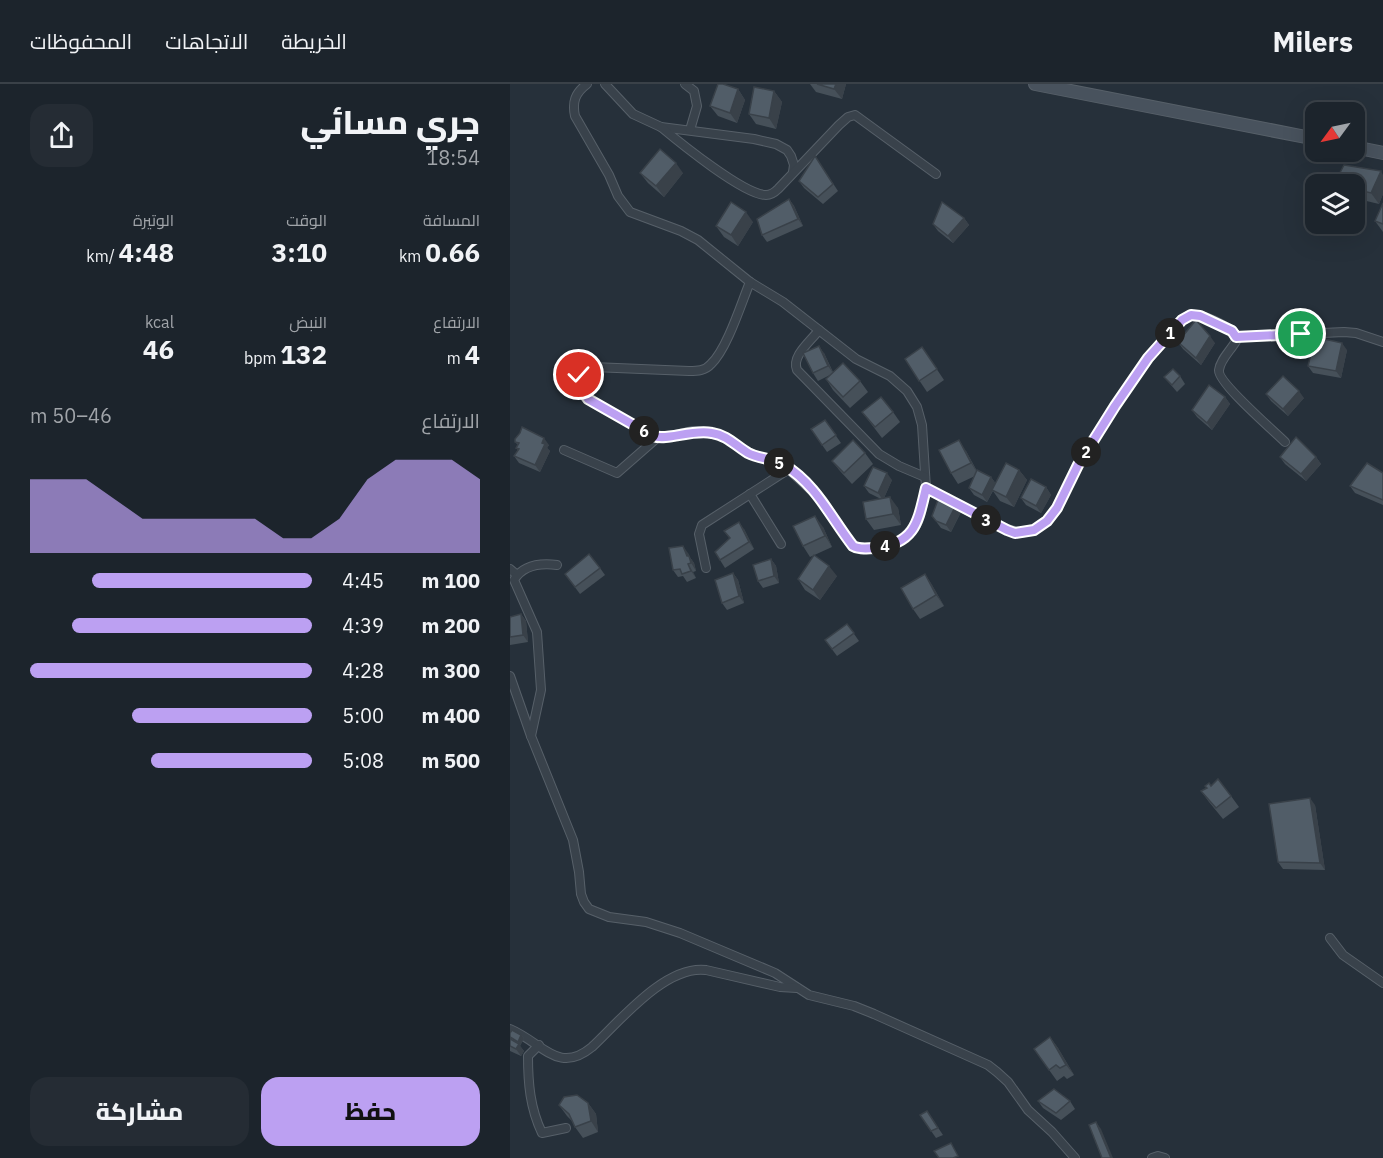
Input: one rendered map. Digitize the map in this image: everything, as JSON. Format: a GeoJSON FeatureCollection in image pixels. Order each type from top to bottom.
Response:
{"type":"FeatureCollection","features":[{"type":"Feature","properties":{"kind":"main road"},"geometry":{"type":"LineString","coordinates":[[1035,84],[1305,137]]}},
{"type":"Feature","properties":{"kind":"main road"},"geometry":{"type":"LineString","coordinates":[[1365,149],[1383,153]]}},
{"type":"Feature","properties":{"kind":"street"},"geometry":{"type":"LineString","coordinates":[[564,450],[617,472],[657,438],[693,431],[728,438],[748,453],[778,462],[789,469],[823,501],[849,541],[857,548],[888,546],[905,538],[920,517],[926,488],[922,425],[907,391],[890,376],[856,359],[783,302],[750,282],[689,235],[633,214],[623,204],[575,116],[573,106],[575,97],[587,84]]}},
{"type":"Feature","properties":{"kind":"street"},"geometry":{"type":"LineString","coordinates":[[604,84],[633,114],[661,127],[686,148],[762,195],[774,192],[839,125],[848,117],[855,115],[936,174]]}},
{"type":"Feature","properties":{"kind":"street"},"geometry":{"type":"LineString","coordinates":[[685,84],[695,87],[697,105],[690,130]]}},
{"type":"Feature","properties":{"kind":"street"},"geometry":{"type":"LineString","coordinates":[[661,127],[776,144],[787,150],[791,156],[794,165],[793,172]]}},
{"type":"Feature","properties":{"kind":"street"},"geometry":{"type":"LineString","coordinates":[[657,438],[588,399],[578,385],[579,375],[593,366],[703,370],[712,364],[720,352],[750,282]]}},
{"type":"Feature","properties":{"kind":"street"},"geometry":{"type":"LineString","coordinates":[[926,488],[1007,530],[1015,533],[1034,530],[1047,521],[1057,508],[1078,465],[1148,358],[1182,320],[1191,315],[1200,316],[1232,331],[1236,337],[1234,345],[1221,364],[1220,376],[1231,390],[1286,442]]}},
{"type":"Feature","properties":{"kind":"street"},"geometry":{"type":"LineString","coordinates":[[819,330],[796,359],[797,370],[879,454],[925,477]]}},
{"type":"Feature","properties":{"kind":"street"},"geometry":{"type":"LineString","coordinates":[[1236,337],[1348,332],[1383,342]]}},
{"type":"Feature","properties":{"kind":"street"},"geometry":{"type":"LineString","coordinates":[[706,568],[699,537],[700,528],[789,469]]}},
{"type":"Feature","properties":{"kind":"street"},"geometry":{"type":"LineString","coordinates":[[750,494],[781,544]]}},
{"type":"Feature","properties":{"kind":"street"},"geometry":{"type":"LineString","coordinates":[[531,736],[541,690],[538,638],[533,619],[515,584],[514,572],[532,566],[557,565]]}},
{"type":"Feature","properties":{"kind":"street"},"geometry":{"type":"LineString","coordinates":[[510,676],[531,736],[573,840],[581,894],[586,906],[609,917],[646,922],[680,933],[775,973],[814,996],[855,1006],[987,1065],[1005,1079],[1028,1110],[1075,1158]]}},
{"type":"Feature","properties":{"kind":"street"},"geometry":{"type":"LineString","coordinates":[[1330,938],[1343,955],[1383,983]]}},
{"type":"Feature","properties":{"kind":"street"},"geometry":{"type":"LineString","coordinates":[[510,1029],[527,1036],[560,1058],[571,1059],[582,1055],[655,988],[690,970],[706,970],[780,987],[798,988]]}},
{"type":"Feature","properties":{"kind":"street"},"geometry":{"type":"LineString","coordinates":[[539,1046],[528,1056],[530,1097],[536,1120],[542,1133],[566,1128]]}},
{"type":"Feature","properties":{"kind":"street"},"geometry":{"type":"LineString","coordinates":[[1152,1158],[1158,1156],[1165,1158]]}},
{"type":"Feature","properties":{"kind":"building"},"geometry":{"type":"Polygon","coordinates":[[[718,84],[738,89],[730,113],[710,106],[718,84]]]}},
{"type":"Feature","properties":{"kind":"building"},"geometry":{"type":"Polygon","coordinates":[[[817,84],[836,84],[834,89],[817,84]]]}},
{"type":"Feature","properties":{"kind":"building"},"geometry":{"type":"Polygon","coordinates":[[[754,87],[774,91],[769,118],[749,114],[754,87]]]}},
{"type":"Feature","properties":{"kind":"building"},"geometry":{"type":"Polygon","coordinates":[[[660,149],[676,163],[656,186],[640,173],[660,149]]]}},
{"type":"Feature","properties":{"kind":"building"},"geometry":{"type":"Polygon","coordinates":[[[815,156],[833,184],[818,197],[799,181],[815,156]]]}},
{"type":"Feature","properties":{"kind":"building"},"geometry":{"type":"Polygon","coordinates":[[[1344,165],[1381,171],[1371,193],[1365,192],[1365,174],[1339,174],[1344,165]]]}},
{"type":"Feature","properties":{"kind":"building"},"geometry":{"type":"Polygon","coordinates":[[[789,199],[798,219],[762,235],[757,219],[789,199]]]}},
{"type":"Feature","properties":{"kind":"building"},"geometry":{"type":"Polygon","coordinates":[[[731,202],[746,212],[731,235],[716,226],[731,202]]]}},
{"type":"Feature","properties":{"kind":"building"},"geometry":{"type":"Polygon","coordinates":[[[942,202],[964,218],[948,236],[933,224],[942,202]]]}},
{"type":"Feature","properties":{"kind":"building"},"geometry":{"type":"Polygon","coordinates":[[[1383,203],[1383,224],[1375,221],[1383,203]]]}},
{"type":"Feature","properties":{"kind":"building"},"geometry":{"type":"Polygon","coordinates":[[[1196,320],[1210,336],[1196,358],[1178,342],[1196,320]]]}},
{"type":"Feature","properties":{"kind":"building"},"geometry":{"type":"Polygon","coordinates":[[[1315,337],[1342,343],[1336,371],[1308,366],[1315,337]]]}},
{"type":"Feature","properties":{"kind":"building"},"geometry":{"type":"Polygon","coordinates":[[[819,346],[828,366],[813,373],[803,353],[819,346]]]}},
{"type":"Feature","properties":{"kind":"building"},"geometry":{"type":"Polygon","coordinates":[[[922,347],[937,369],[919,381],[905,359],[922,347]]]}},
{"type":"Feature","properties":{"kind":"building"},"geometry":{"type":"Polygon","coordinates":[[[843,363],[860,381],[843,397],[826,379],[843,363]]]}},
{"type":"Feature","properties":{"kind":"building"},"geometry":{"type":"Polygon","coordinates":[[[1173,369],[1180,376],[1172,385],[1164,377],[1173,369]]]}},
{"type":"Feature","properties":{"kind":"building"},"geometry":{"type":"Polygon","coordinates":[[[1283,376],[1299,391],[1283,409],[1266,394],[1283,376]]]}},
{"type":"Feature","properties":{"kind":"building"},"geometry":{"type":"Polygon","coordinates":[[[1209,385],[1225,397],[1207,423],[1192,410],[1209,385]]]}},
{"type":"Feature","properties":{"kind":"building"},"geometry":{"type":"Polygon","coordinates":[[[881,397],[893,412],[875,427],[862,412],[881,397]]]}},
{"type":"Feature","properties":{"kind":"building"},"geometry":{"type":"Polygon","coordinates":[[[825,420],[836,435],[822,445],[811,429],[825,420]]]}},
{"type":"Feature","properties":{"kind":"building"},"geometry":{"type":"Polygon","coordinates":[[[522,427],[544,438],[542,443],[545,444],[535,465],[514,456],[519,449],[516,448],[519,443],[515,442],[515,439],[522,427]]]}},
{"type":"Feature","properties":{"kind":"building"},"geometry":{"type":"Polygon","coordinates":[[[1296,437],[1316,457],[1301,474],[1280,457],[1296,437]]]}},
{"type":"Feature","properties":{"kind":"building"},"geometry":{"type":"Polygon","coordinates":[[[853,440],[865,453],[844,473],[832,461],[853,440]]]}},
{"type":"Feature","properties":{"kind":"building"},"geometry":{"type":"Polygon","coordinates":[[[959,440],[971,463],[951,473],[939,450],[959,440]]]}},
{"type":"Feature","properties":{"kind":"building"},"geometry":{"type":"Polygon","coordinates":[[[1006,463],[1019,470],[1006,497],[992,490],[1006,463]]]}},
{"type":"Feature","properties":{"kind":"building"},"geometry":{"type":"Polygon","coordinates":[[[1367,463],[1383,473],[1383,500],[1350,486],[1367,463]]]}},
{"type":"Feature","properties":{"kind":"building"},"geometry":{"type":"Polygon","coordinates":[[[873,467],[887,473],[878,493],[864,486],[873,467]]]}},
{"type":"Feature","properties":{"kind":"building"},"geometry":{"type":"Polygon","coordinates":[[[977,470],[991,477],[982,495],[969,488],[977,470]]]}},
{"type":"Feature","properties":{"kind":"building"},"geometry":{"type":"Polygon","coordinates":[[[1031,479],[1046,487],[1036,506],[1021,498],[1031,479]]]}},
{"type":"Feature","properties":{"kind":"building"},"geometry":{"type":"Polygon","coordinates":[[[890,497],[893,514],[866,519],[863,502],[890,497]]]}},
{"type":"Feature","properties":{"kind":"building"},"geometry":{"type":"Polygon","coordinates":[[[939,497],[956,505],[946,525],[936,521],[932,516],[939,497]]]}},
{"type":"Feature","properties":{"kind":"building"},"geometry":{"type":"Polygon","coordinates":[[[815,516],[825,536],[803,546],[793,526],[815,516]]]}},
{"type":"Feature","properties":{"kind":"building"},"geometry":{"type":"Polygon","coordinates":[[[739,522],[749,542],[720,560],[715,552],[730,538],[724,531],[739,522]]]}},
{"type":"Feature","properties":{"kind":"building"},"geometry":{"type":"Polygon","coordinates":[[[683,546],[689,556],[691,563],[688,564],[691,571],[682,574],[680,569],[673,570],[669,548],[683,546]]]}},
{"type":"Feature","properties":{"kind":"building"},"geometry":{"type":"Polygon","coordinates":[[[589,554],[600,568],[575,587],[565,574],[589,554]]]}},
{"type":"Feature","properties":{"kind":"building"},"geometry":{"type":"Polygon","coordinates":[[[814,555],[829,566],[813,590],[798,579],[814,555]]]}},
{"type":"Feature","properties":{"kind":"building"},"geometry":{"type":"Polygon","coordinates":[[[771,559],[774,576],[758,581],[753,565],[771,559]]]}},
{"type":"Feature","properties":{"kind":"building"},"geometry":{"type":"Polygon","coordinates":[[[733,573],[739,596],[722,603],[715,580],[733,573]]]}},
{"type":"Feature","properties":{"kind":"building"},"geometry":{"type":"Polygon","coordinates":[[[925,574],[936,595],[913,609],[901,588],[925,574]]]}},
{"type":"Feature","properties":{"kind":"building"},"geometry":{"type":"Polygon","coordinates":[[[521,614],[523,635],[510,637],[510,617],[521,614]]]}},
{"type":"Feature","properties":{"kind":"building"},"geometry":{"type":"Polygon","coordinates":[[[847,624],[854,633],[832,649],[825,640],[847,624]]]}},
{"type":"Feature","properties":{"kind":"building"},"geometry":{"type":"Polygon","coordinates":[[[1218,779],[1231,796],[1216,808],[1201,791],[1207,788],[1205,786],[1209,783],[1211,786],[1218,779]]]}},
{"type":"Feature","properties":{"kind":"building"},"geometry":{"type":"Polygon","coordinates":[[[1310,798],[1320,863],[1278,862],[1269,804],[1310,798]]]}},
{"type":"Feature","properties":{"kind":"building"},"geometry":{"type":"Polygon","coordinates":[[[512,1030],[521,1035],[518,1042],[510,1037],[512,1030]]]}},
{"type":"Feature","properties":{"kind":"building"},"geometry":{"type":"Polygon","coordinates":[[[1050,1037],[1066,1065],[1060,1068],[1056,1065],[1049,1070],[1034,1049],[1050,1037]]]}},
{"type":"Feature","properties":{"kind":"building"},"geometry":{"type":"Polygon","coordinates":[[[510,1039],[519,1044],[516,1049],[510,1046],[510,1039]]]}},
{"type":"Feature","properties":{"kind":"building"},"geometry":{"type":"Polygon","coordinates":[[[1054,1089],[1070,1101],[1056,1113],[1038,1101],[1054,1089]]]}},
{"type":"Feature","properties":{"kind":"building"},"geometry":{"type":"Polygon","coordinates":[[[577,1095],[588,1103],[591,1121],[575,1127],[569,1114],[559,1105],[564,1097],[577,1095]]]}},
{"type":"Feature","properties":{"kind":"building"},"geometry":{"type":"Polygon","coordinates":[[[927,1111],[938,1128],[931,1131],[920,1115],[927,1111]]]}},
{"type":"Feature","properties":{"kind":"building"},"geometry":{"type":"Polygon","coordinates":[[[1096,1122],[1111,1158],[1102,1158],[1089,1125],[1096,1122]]]}},
{"type":"Feature","properties":{"kind":"building"},"geometry":{"type":"Polygon","coordinates":[[[951,1143],[958,1156],[939,1158],[934,1151],[951,1143]]]}},
{"type":"Feature","properties":{"kind":"route"},"geometry":{"type":"LineString","coordinates":[[579,375],[578,385],[588,399],[657,438],[693,431],[711,432],[728,438],[748,453],[783,464],[823,501],[853,546],[876,548],[894,544],[905,538],[917,525],[926,488],[1015,533],[1034,530],[1047,521],[1057,508],[1078,465],[1115,406],[1148,358],[1173,329],[1187,317],[1195,315],[1209,319],[1232,331],[1236,337],[1301,334]]}}]}
